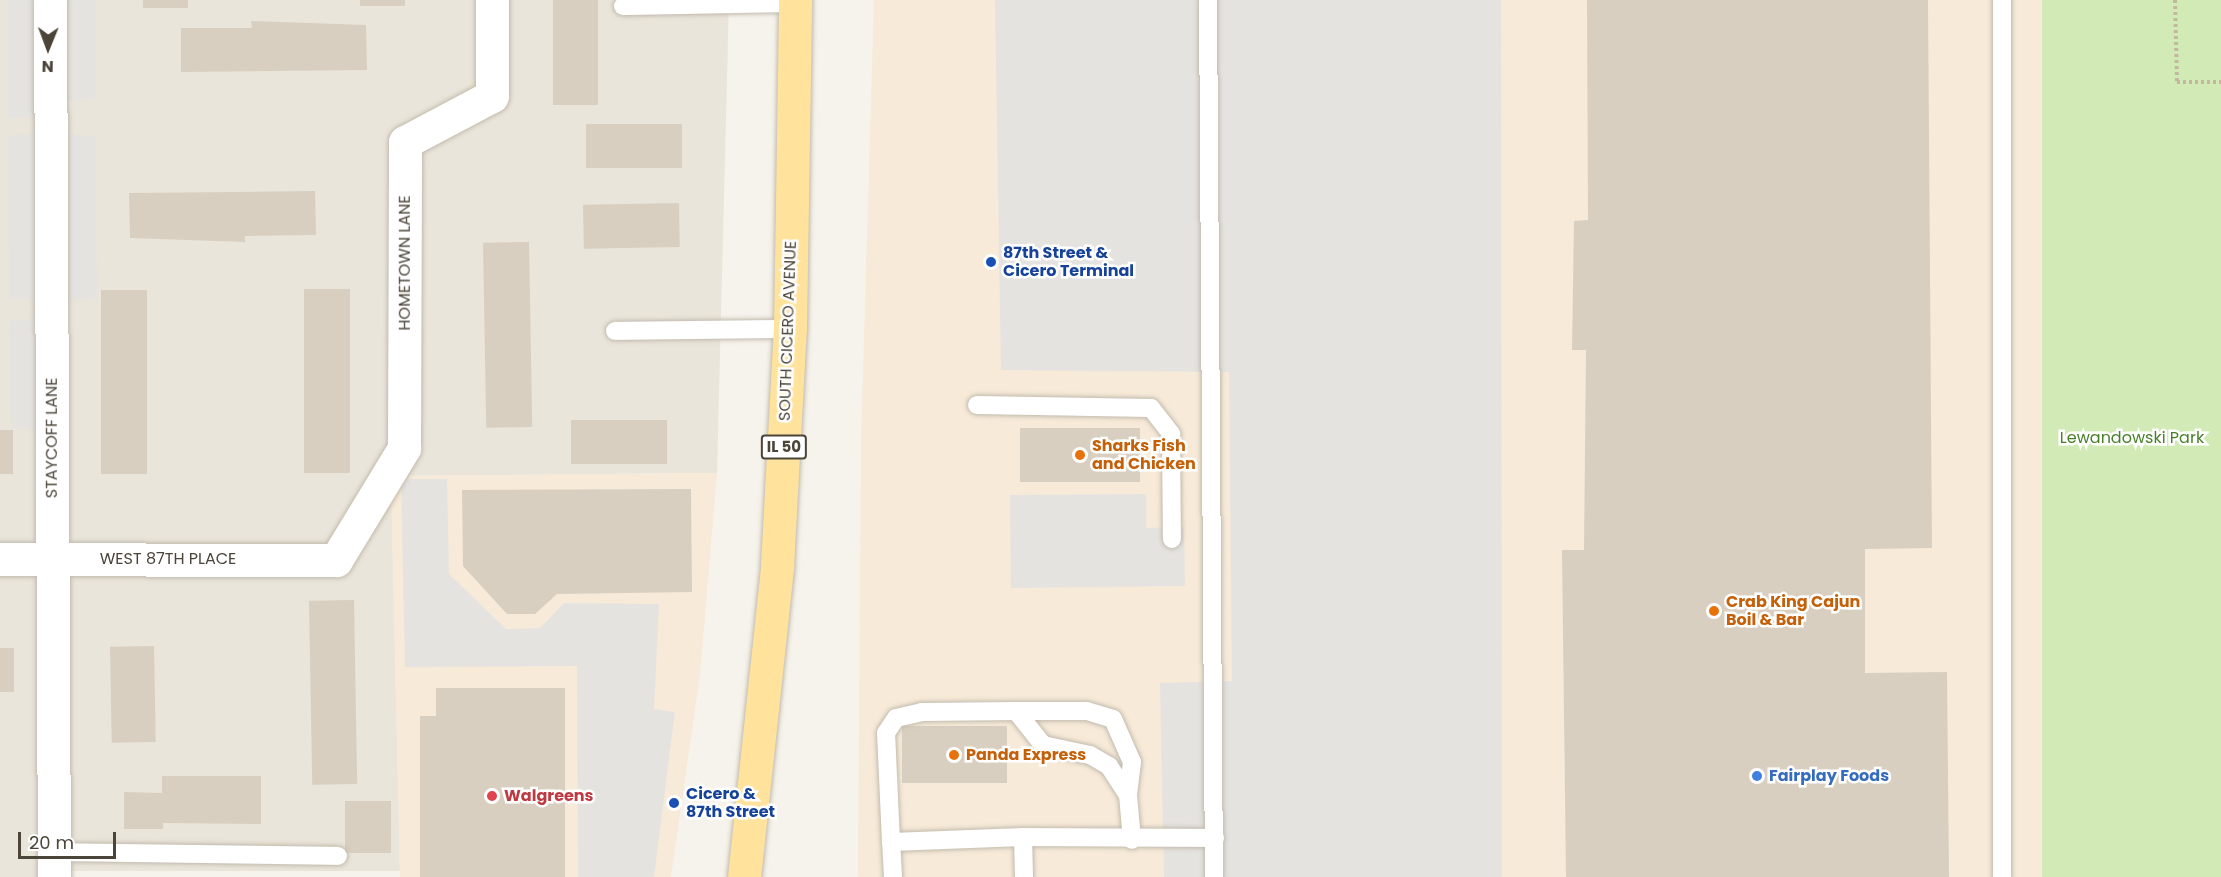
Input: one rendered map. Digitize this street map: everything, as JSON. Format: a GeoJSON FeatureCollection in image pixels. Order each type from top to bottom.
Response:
{"type":"FeatureCollection","features":[{"type":"Feature","properties":{"kind":"main road","name":"SOUTH CICERO AVENUE"},"geometry":{"type":"LineString","coordinates":[[744,877],[777,566],[790,329],[795,2]]}},
{"type":"Feature","properties":{"kind":"street","name":"STAYCOFF LANE"},"geometry":{"type":"LineString","coordinates":[[50,0],[54,865]]}},
{"type":"Feature","properties":{"kind":"street","name":"HOMETOWN LANE"},"geometry":{"type":"LineString","coordinates":[[336,560],[404,448],[405,142],[492,96],[492,0]]}},
{"type":"Feature","properties":{"kind":"street","name":"WEST 87TH PLACE"},"geometry":{"type":"LineString","coordinates":[[0,559],[336,560]]}},
{"type":"Feature","properties":{"kind":"lane"},"geometry":{"type":"LineString","coordinates":[[1208,0],[1214,877]]}},
{"type":"Feature","properties":{"kind":"lane"},"geometry":{"type":"LineString","coordinates":[[2002,0],[2002,877]]}},
{"type":"Feature","properties":{"kind":"lane"},"geometry":{"type":"LineString","coordinates":[[623,6],[795,2]]}},
{"type":"Feature","properties":{"kind":"lane"},"geometry":{"type":"LineString","coordinates":[[615,331],[790,329]]}},
{"type":"Feature","properties":{"kind":"lane"},"geometry":{"type":"LineString","coordinates":[[977,405],[1151,408],[1172,434],[1172,539]]}},
{"type":"Feature","properties":{"kind":"lane"},"geometry":{"type":"LineString","coordinates":[[1016,711],[1043,745],[1090,755],[1109,766],[1128,795]]}},
{"type":"Feature","properties":{"kind":"lane"},"geometry":{"type":"LineString","coordinates":[[893,877],[886,733],[896,718],[921,712],[1087,711],[1113,719],[1132,762],[1128,795],[1132,840]]}},
{"type":"Feature","properties":{"kind":"lane"},"geometry":{"type":"LineString","coordinates":[[891,842],[1023,837],[1132,840],[1215,838]]}},
{"type":"Feature","properties":{"kind":"lane"},"geometry":{"type":"LineString","coordinates":[[1023,837],[1024,877]]}},
{"type":"Feature","properties":{"kind":"lane"},"geometry":{"type":"LineString","coordinates":[[54,865],[338,856]]}},
{"type":"Feature","properties":{"kind":"path"},"geometry":{"type":"LineString","coordinates":[[2175,0],[2177,82],[2221,82]]}},
{"type":"Feature","properties":{"kind":"shaded area"},"geometry":{"type":"Polygon","coordinates":[[[0,0],[729,0],[717,473],[391,476],[400,871],[71,871],[70,877],[0,877],[0,0]]]}},
{"type":"Feature","properties":{"kind":"shaded area"},"geometry":{"type":"Polygon","coordinates":[[[8,0],[96,0],[96,99],[64,101],[65,133],[96,137],[97,299],[66,301],[68,430],[11,428],[9,321],[35,319],[35,300],[9,299],[8,136],[36,133],[35,118],[8,118],[8,0]]]}},
{"type":"Feature","properties":{"kind":"shaded area"},"geometry":{"type":"Polygon","coordinates":[[[874,0],[2042,0],[2045,877],[858,877],[861,439],[874,0]]]}},
{"type":"Feature","properties":{"kind":"shaded area"},"geometry":{"type":"Polygon","coordinates":[[[995,0],[1501,0],[1502,877],[1164,877],[1160,683],[1232,681],[1229,372],[1001,370],[995,0]]]}},
{"type":"Feature","properties":{"kind":"shaded area"},"geometry":{"type":"Polygon","coordinates":[[[717,473],[700,675],[671,877],[400,877],[391,476],[717,473]]]}},
{"type":"Feature","properties":{"kind":"shaded area"},"geometry":{"type":"Polygon","coordinates":[[[401,479],[447,479],[449,574],[506,629],[540,628],[564,603],[659,604],[654,709],[675,712],[654,877],[578,877],[577,666],[405,667],[401,479]]]}},
{"type":"Feature","properties":{"kind":"shaded area"},"geometry":{"type":"Polygon","coordinates":[[[1146,494],[1146,528],[1184,527],[1185,586],[1011,588],[1010,495],[1146,494]]]}},
{"type":"Feature","properties":{"kind":"green space","name":"Lewandowski Park"},"geometry":{"type":"Polygon","coordinates":[[[2042,0],[2221,0],[2221,877],[2042,877],[2042,0]]]}},
{"type":"Feature","properties":{"kind":"building"},"geometry":{"type":"Polygon","coordinates":[[[143,0],[188,0],[188,8],[143,8],[143,0]]]}},
{"type":"Feature","properties":{"kind":"building"},"geometry":{"type":"Polygon","coordinates":[[[360,0],[405,0],[405,6],[360,6],[360,0]]]}},
{"type":"Feature","properties":{"kind":"building"},"geometry":{"type":"Polygon","coordinates":[[[553,0],[598,0],[598,105],[553,105],[553,0]]]}},
{"type":"Feature","properties":{"kind":"building"},"geometry":{"type":"Polygon","coordinates":[[[1587,0],[1928,0],[1932,548],[1865,549],[1865,673],[1947,672],[1949,877],[1566,877],[1562,550],[1584,550],[1586,350],[1572,350],[1574,221],[1588,220],[1587,0]]]}},
{"type":"Feature","properties":{"kind":"building"},"geometry":{"type":"Polygon","coordinates":[[[251,21],[366,25],[367,70],[181,72],[181,28],[252,28],[251,21]]]}},
{"type":"Feature","properties":{"kind":"building"},"geometry":{"type":"Polygon","coordinates":[[[586,124],[682,124],[682,168],[586,168],[586,124]]]}},
{"type":"Feature","properties":{"kind":"building"},"geometry":{"type":"Polygon","coordinates":[[[315,191],[316,235],[245,236],[245,242],[130,238],[129,193],[315,191]]]}},
{"type":"Feature","properties":{"kind":"building"},"geometry":{"type":"Polygon","coordinates":[[[679,203],[680,247],[584,249],[583,205],[679,203]]]}},
{"type":"Feature","properties":{"kind":"building"},"geometry":{"type":"Polygon","coordinates":[[[529,242],[532,427],[486,428],[483,243],[529,242]]]}},
{"type":"Feature","properties":{"kind":"building"},"geometry":{"type":"Polygon","coordinates":[[[304,289],[350,289],[350,473],[304,473],[304,289]]]}},
{"type":"Feature","properties":{"kind":"building"},"geometry":{"type":"Polygon","coordinates":[[[101,290],[147,290],[147,474],[101,474],[101,290]]]}},
{"type":"Feature","properties":{"kind":"building"},"geometry":{"type":"Polygon","coordinates":[[[571,420],[667,420],[667,464],[571,464],[571,420]]]}},
{"type":"Feature","properties":{"kind":"building","name":"Sharks Fish and Chicken"},"geometry":{"type":"Polygon","coordinates":[[[1020,428],[1140,428],[1140,482],[1020,482],[1020,428]]]}},
{"type":"Feature","properties":{"kind":"building"},"geometry":{"type":"Polygon","coordinates":[[[0,430],[13,430],[13,474],[0,474],[0,430]]]}},
{"type":"Feature","properties":{"kind":"building"},"geometry":{"type":"Polygon","coordinates":[[[691,489],[692,592],[557,594],[535,614],[507,614],[463,566],[462,490],[691,489]]]}},
{"type":"Feature","properties":{"kind":"building"},"geometry":{"type":"Polygon","coordinates":[[[354,600],[357,784],[312,785],[309,601],[354,600]]]}},
{"type":"Feature","properties":{"kind":"building"},"geometry":{"type":"Polygon","coordinates":[[[154,646],[156,742],[112,743],[110,647],[154,646]]]}},
{"type":"Feature","properties":{"kind":"building"},"geometry":{"type":"Polygon","coordinates":[[[0,648],[14,648],[14,692],[0,692],[0,648]]]}},
{"type":"Feature","properties":{"kind":"building","name":"Walgreens"},"geometry":{"type":"Polygon","coordinates":[[[436,688],[565,688],[565,877],[420,877],[420,716],[436,716],[436,688]]]}},
{"type":"Feature","properties":{"kind":"building","name":"Panda Express"},"geometry":{"type":"Polygon","coordinates":[[[902,726],[1007,726],[1007,783],[902,783],[902,726]]]}},
{"type":"Feature","properties":{"kind":"building"},"geometry":{"type":"Polygon","coordinates":[[[162,776],[261,776],[261,824],[163,823],[163,829],[124,829],[124,792],[162,793],[162,776]]]}},
{"type":"Feature","properties":{"kind":"building"},"geometry":{"type":"Polygon","coordinates":[[[345,801],[391,801],[391,853],[345,853],[345,801]]]}},
{"type":"Feature","properties":{"kind":"place","name":"87th Street & Cicero Terminal"},"geometry":{"type":"Point","coordinates":[991,262]}},
{"type":"Feature","properties":{"kind":"place","name":"Sharks Fish and Chicken"},"geometry":{"type":"Point","coordinates":[1080,455]}},
{"type":"Feature","properties":{"kind":"place","name":"Crab King Cajun Boil & Bar"},"geometry":{"type":"Point","coordinates":[1714,611]}},
{"type":"Feature","properties":{"kind":"place","name":"Panda Express"},"geometry":{"type":"Point","coordinates":[954,755]}},
{"type":"Feature","properties":{"kind":"place","name":"Fairplay Foods"},"geometry":{"type":"Point","coordinates":[1757,776]}},
{"type":"Feature","properties":{"kind":"place","name":"Walgreens"},"geometry":{"type":"Point","coordinates":[492,796]}},
{"type":"Feature","properties":{"kind":"place","name":"Cicero & 87th Street"},"geometry":{"type":"Point","coordinates":[674,803]}}]}
